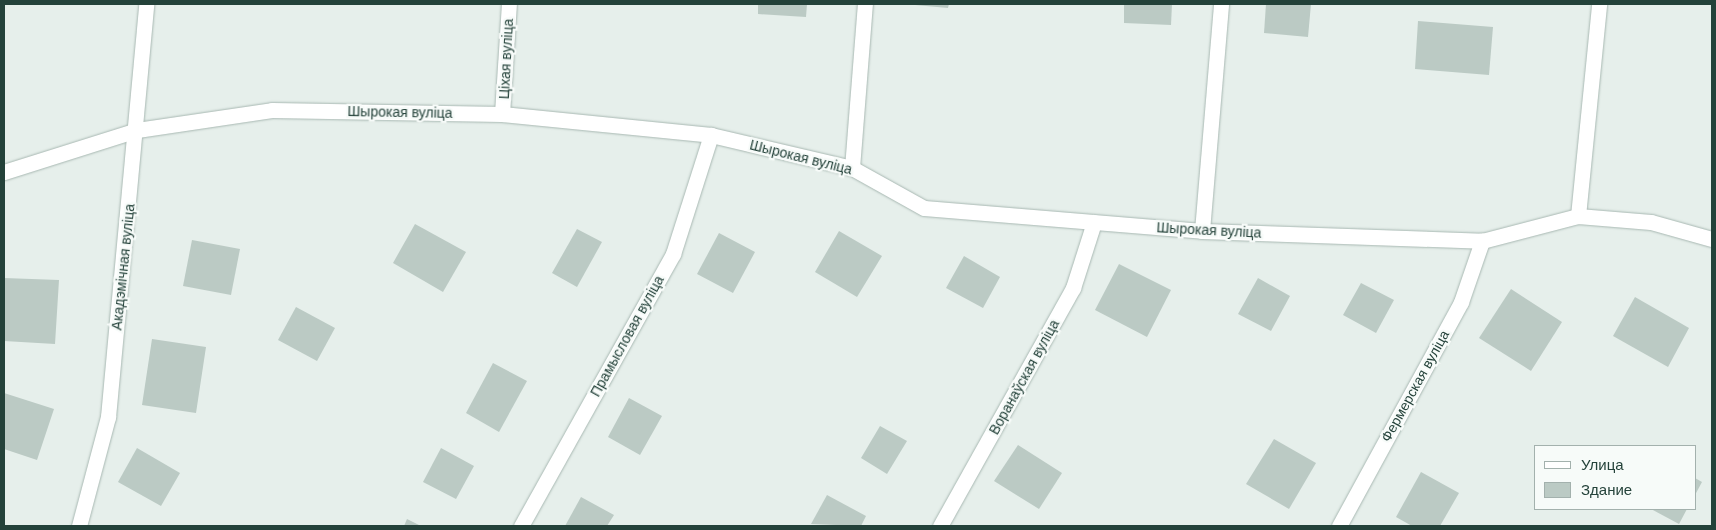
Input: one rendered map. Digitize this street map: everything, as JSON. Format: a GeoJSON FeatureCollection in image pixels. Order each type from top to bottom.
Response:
{"type":"FeatureCollection","features":[{"type":"Feature","properties":{"kind":"street","name":"Акадэмічная вуліца"},"geometry":{"type":"LineString","coordinates":[[79,526],[108,416],[136,130],[146,4]]}},
{"type":"Feature","properties":{"kind":"street","name":"Ціхая вуліца"},"geometry":{"type":"LineString","coordinates":[[502,114],[509,4]]}},
{"type":"Feature","properties":{"kind":"street"},"geometry":{"type":"LineString","coordinates":[[852,168],[865,4]]}},
{"type":"Feature","properties":{"kind":"street"},"geometry":{"type":"LineString","coordinates":[[1202,231],[1221,4]]}},
{"type":"Feature","properties":{"kind":"street"},"geometry":{"type":"LineString","coordinates":[[1578,216],[1599,4]]}},
{"type":"Feature","properties":{"kind":"street","name":"Шырокая вуліца"},"geometry":{"type":"LineString","coordinates":[[4,172],[136,130],[272,110],[502,114],[711,135],[852,168],[924,208],[1202,231],[1482,242],[1578,216],[1651,222],[1712,238]]}},
{"type":"Feature","properties":{"kind":"street","name":"Прамысловая вуліца"},"geometry":{"type":"LineString","coordinates":[[521,526],[673,254],[711,135]]}},
{"type":"Feature","properties":{"kind":"street","name":"Воранаўская вуліца"},"geometry":{"type":"LineString","coordinates":[[940,526],[1073,288],[1094,222]]}},
{"type":"Feature","properties":{"kind":"street","name":"Фермерская вуліца"},"geometry":{"type":"LineString","coordinates":[[1339,526],[1461,302],[1482,242]]}},
{"type":"Feature","properties":{"kind":"building"},"geometry":{"type":"Polygon","coordinates":[[[758,4],[807,4],[806,17],[758,14],[758,4]]]}},
{"type":"Feature","properties":{"kind":"building"},"geometry":{"type":"Polygon","coordinates":[[[904,4],[949,4],[948,8],[904,4]]]}},
{"type":"Feature","properties":{"kind":"building"},"geometry":{"type":"Polygon","coordinates":[[[1124,4],[1172,4],[1171,25],[1124,23],[1124,4]]]}},
{"type":"Feature","properties":{"kind":"building"},"geometry":{"type":"Polygon","coordinates":[[[1266,4],[1311,4],[1308,37],[1264,33],[1266,4]]]}},
{"type":"Feature","properties":{"kind":"building"},"geometry":{"type":"Polygon","coordinates":[[[1418,21],[1493,27],[1489,75],[1415,69],[1418,21]]]}},
{"type":"Feature","properties":{"kind":"building"},"geometry":{"type":"Polygon","coordinates":[[[415,224],[466,252],[443,292],[393,263],[415,224]]]}},
{"type":"Feature","properties":{"kind":"building"},"geometry":{"type":"Polygon","coordinates":[[[577,229],[602,242],[577,287],[552,273],[577,229]]]}},
{"type":"Feature","properties":{"kind":"building"},"geometry":{"type":"Polygon","coordinates":[[[839,231],[882,256],[857,297],[815,272],[839,231]]]}},
{"type":"Feature","properties":{"kind":"building"},"geometry":{"type":"Polygon","coordinates":[[[719,233],[755,252],[733,293],[697,274],[719,233]]]}},
{"type":"Feature","properties":{"kind":"building"},"geometry":{"type":"Polygon","coordinates":[[[192,240],[240,249],[231,295],[183,286],[192,240]]]}},
{"type":"Feature","properties":{"kind":"building"},"geometry":{"type":"Polygon","coordinates":[[[964,256],[1000,277],[983,308],[946,288],[964,256]]]}},
{"type":"Feature","properties":{"kind":"building"},"geometry":{"type":"Polygon","coordinates":[[[1119,264],[1171,290],[1147,337],[1095,310],[1119,264]]]}},
{"type":"Feature","properties":{"kind":"building"},"geometry":{"type":"Polygon","coordinates":[[[4,278],[59,280],[55,344],[4,341],[4,278]]]}},
{"type":"Feature","properties":{"kind":"building"},"geometry":{"type":"Polygon","coordinates":[[[1258,278],[1290,296],[1271,331],[1238,314],[1258,278]]]}},
{"type":"Feature","properties":{"kind":"building"},"geometry":{"type":"Polygon","coordinates":[[[1361,283],[1394,300],[1376,333],[1343,315],[1361,283]]]}},
{"type":"Feature","properties":{"kind":"building"},"geometry":{"type":"Polygon","coordinates":[[[1511,289],[1562,322],[1531,371],[1479,338],[1511,289]]]}},
{"type":"Feature","properties":{"kind":"building"},"geometry":{"type":"Polygon","coordinates":[[[1635,297],[1689,328],[1668,367],[1613,336],[1635,297]]]}},
{"type":"Feature","properties":{"kind":"building"},"geometry":{"type":"Polygon","coordinates":[[[296,307],[335,328],[317,361],[278,340],[296,307]]]}},
{"type":"Feature","properties":{"kind":"building"},"geometry":{"type":"Polygon","coordinates":[[[152,339],[206,347],[196,413],[142,405],[152,339]]]}},
{"type":"Feature","properties":{"kind":"building"},"geometry":{"type":"Polygon","coordinates":[[[493,363],[527,381],[499,432],[466,413],[493,363]]]}},
{"type":"Feature","properties":{"kind":"building"},"geometry":{"type":"Polygon","coordinates":[[[4,393],[54,409],[37,460],[4,449],[4,393]]]}},
{"type":"Feature","properties":{"kind":"building"},"geometry":{"type":"Polygon","coordinates":[[[629,398],[662,416],[640,455],[608,437],[629,398]]]}},
{"type":"Feature","properties":{"kind":"building"},"geometry":{"type":"Polygon","coordinates":[[[880,426],[907,441],[887,474],[861,458],[880,426]]]}},
{"type":"Feature","properties":{"kind":"building"},"geometry":{"type":"Polygon","coordinates":[[[1274,439],[1316,463],[1289,509],[1246,484],[1274,439]]]}},
{"type":"Feature","properties":{"kind":"building"},"geometry":{"type":"Polygon","coordinates":[[[1018,445],[1062,473],[1039,509],[994,481],[1018,445]]]}},
{"type":"Feature","properties":{"kind":"building"},"geometry":{"type":"Polygon","coordinates":[[[137,448],[180,473],[161,506],[118,482],[137,448]]]}},
{"type":"Feature","properties":{"kind":"building"},"geometry":{"type":"Polygon","coordinates":[[[441,448],[474,466],[456,499],[423,482],[441,448]]]}},
{"type":"Feature","properties":{"kind":"building"},"geometry":{"type":"Polygon","coordinates":[[[1421,472],[1459,493],[1440,526],[1412,526],[1396,517],[1421,472]]]}},
{"type":"Feature","properties":{"kind":"building"},"geometry":{"type":"Polygon","coordinates":[[[1696,479],[1702,482],[1696,493],[1696,479]]]}},
{"type":"Feature","properties":{"kind":"building"},"geometry":{"type":"Polygon","coordinates":[[[827,495],[866,516],[861,526],[811,524],[827,495]]]}},
{"type":"Feature","properties":{"kind":"building"},"geometry":{"type":"Polygon","coordinates":[[[581,497],[614,515],[607,526],[565,526],[581,497]]]}},
{"type":"Feature","properties":{"kind":"building"},"geometry":{"type":"Polygon","coordinates":[[[1653,510],[1686,510],[1679,524],[1653,510]]]}},
{"type":"Feature","properties":{"kind":"building"},"geometry":{"type":"Polygon","coordinates":[[[407,519],[421,526],[404,526],[407,519]]]}}]}
